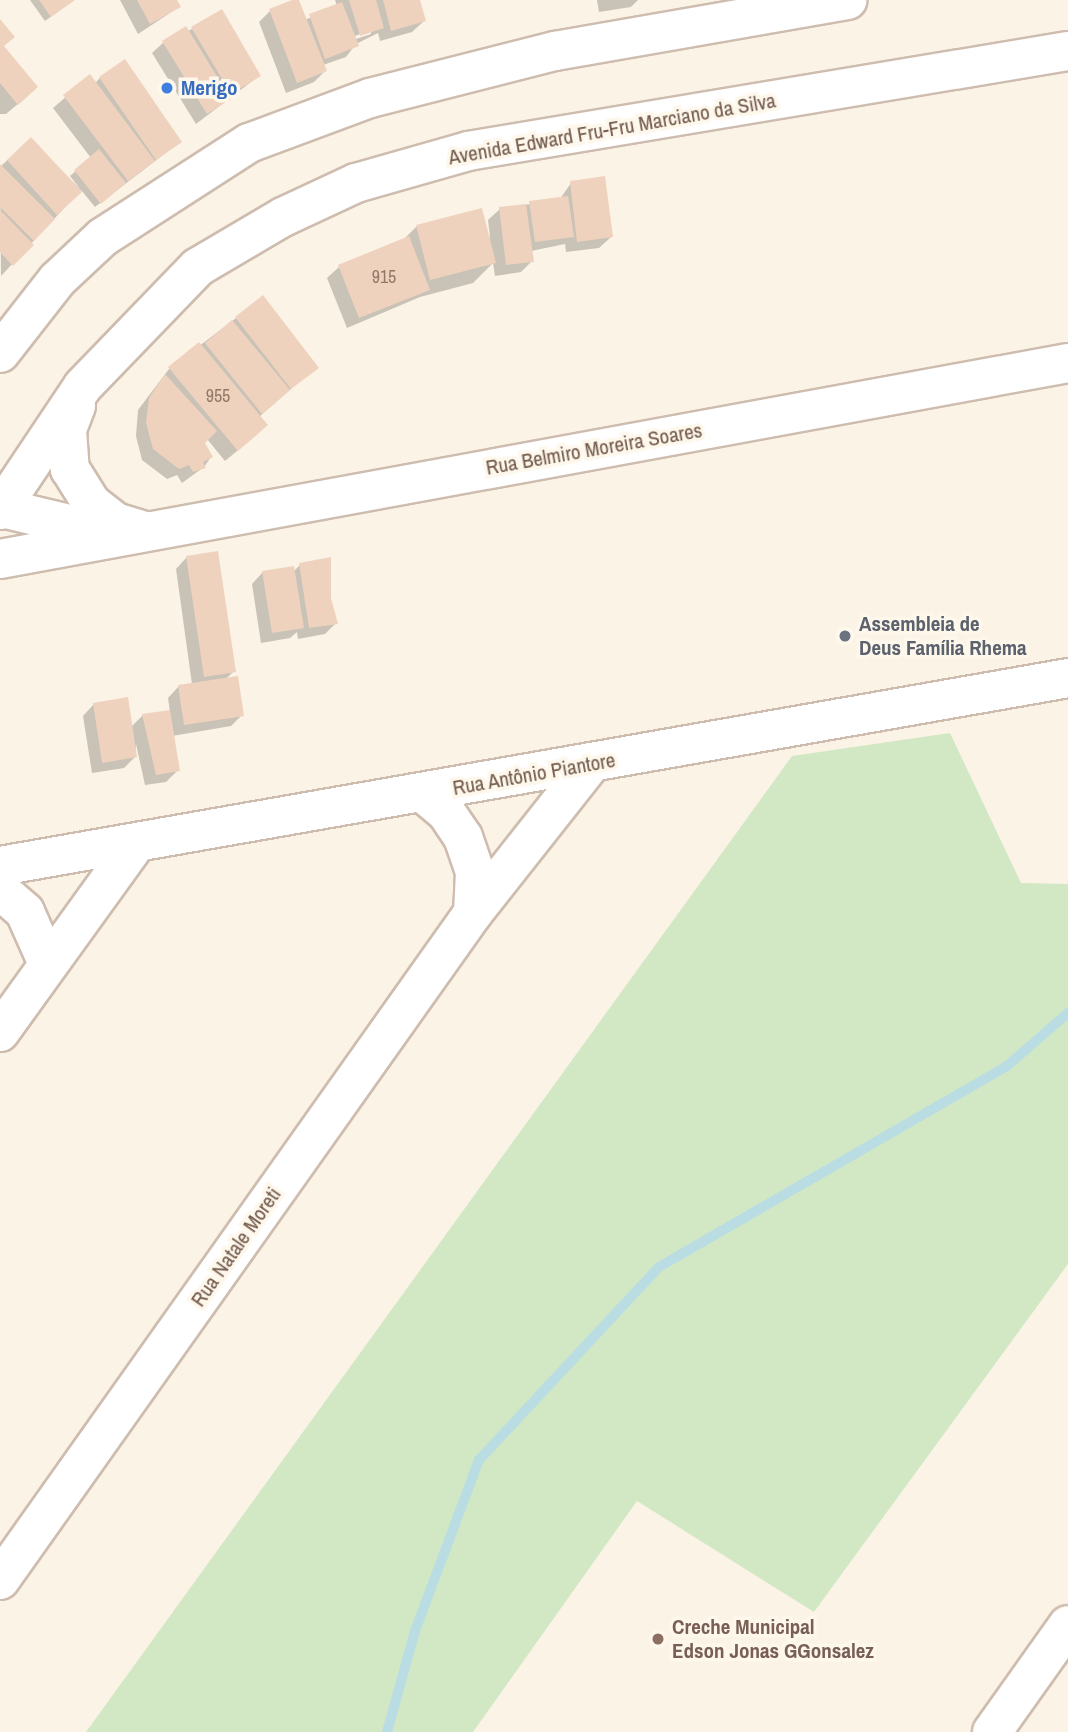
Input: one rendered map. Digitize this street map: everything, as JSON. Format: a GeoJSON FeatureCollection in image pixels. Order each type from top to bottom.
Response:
{"type":"FeatureCollection","features":[{"type":"Feature","properties":{"kind":"street"},"geometry":{"type":"LineString","coordinates":[[0,353],[57,280],[103,237],[248,143],[370,98],[555,51],[848,0]]}},
{"type":"Feature","properties":{"kind":"street","name":"Avenida Edward Fru-Fru Marciano da Silva"},"geometry":{"type":"LineString","coordinates":[[1,508],[83,386],[198,267],[284,217],[356,183],[468,151],[1068,51]]}},
{"type":"Feature","properties":{"kind":"street","name":"Rua Belmiro Moreira Soares"},"geometry":{"type":"LineString","coordinates":[[0,559],[1068,363]]}},
{"type":"Feature","properties":{"kind":"street"},"geometry":{"type":"LineString","coordinates":[[83,386],[67,430],[70,469],[91,503],[132,533]]}},
{"type":"Feature","properties":{"kind":"street","name":"Rua Belmiro Moreira Soares"},"geometry":{"type":"LineString","coordinates":[[1,508],[132,533]]}},
{"type":"Feature","properties":{"kind":"street","name":"Rua Antônio Piantore"},"geometry":{"type":"LineString","coordinates":[[0,866],[590,765],[1068,678]]}},
{"type":"Feature","properties":{"kind":"street","name":"Rua Natale Moreti"},"geometry":{"type":"LineString","coordinates":[[0,1580],[473,913],[590,765]]}},
{"type":"Feature","properties":{"kind":"street"},"geometry":{"type":"LineString","coordinates":[[423,793],[446,812],[463,836],[475,872],[473,913]]}},
{"type":"Feature","properties":{"kind":"street"},"geometry":{"type":"LineString","coordinates":[[0,1032],[137,842]]}},
{"type":"Feature","properties":{"kind":"street"},"geometry":{"type":"LineString","coordinates":[[0,890],[25,912],[48,964]]}},
{"type":"Feature","properties":{"kind":"street"},"geometry":{"type":"LineString","coordinates":[[992,1732],[1068,1625]]}},
{"type":"Feature","properties":{"kind":"green space"},"geometry":{"type":"Polygon","coordinates":[[[950,733],[1021,883],[1068,884],[1068,1264],[814,1612],[637,1501],[473,1732],[86,1732],[792,756],[950,733]]]}},
{"type":"Feature","properties":{"kind":"building"},"geometry":{"type":"Polygon","coordinates":[[[39,0],[75,0],[51,17],[39,0]]]}},
{"type":"Feature","properties":{"kind":"building"},"geometry":{"type":"Polygon","coordinates":[[[137,0],[177,0],[181,7],[150,24],[137,0]]]}},
{"type":"Feature","properties":{"kind":"building"},"geometry":{"type":"Polygon","coordinates":[[[299,0],[327,71],[297,83],[269,9],[299,0]]]}},
{"type":"Feature","properties":{"kind":"building"},"geometry":{"type":"Polygon","coordinates":[[[349,0],[376,0],[384,28],[360,36],[349,0]]]}},
{"type":"Feature","properties":{"kind":"building"},"geometry":{"type":"Polygon","coordinates":[[[383,0],[420,0],[426,21],[391,31],[383,0]]]}},
{"type":"Feature","properties":{"kind":"building"},"geometry":{"type":"Polygon","coordinates":[[[342,2],[359,46],[325,59],[309,14],[342,2]]]}},
{"type":"Feature","properties":{"kind":"building"},"geometry":{"type":"Polygon","coordinates":[[[222,9],[261,76],[231,94],[191,27],[222,9]]]}},
{"type":"Feature","properties":{"kind":"building"},"geometry":{"type":"Polygon","coordinates":[[[0,19],[15,37],[4,46],[38,87],[18,105],[0,83],[0,19]]]}},
{"type":"Feature","properties":{"kind":"building"},"geometry":{"type":"Polygon","coordinates":[[[186,26],[231,99],[207,114],[162,41],[186,26]]]}},
{"type":"Feature","properties":{"kind":"building"},"geometry":{"type":"Polygon","coordinates":[[[125,59],[182,142],[156,160],[99,77],[125,59]]]}},
{"type":"Feature","properties":{"kind":"building"},"geometry":{"type":"Polygon","coordinates":[[[90,74],[155,161],[128,181],[63,95],[90,74]]]}},
{"type":"Feature","properties":{"kind":"building"},"geometry":{"type":"Polygon","coordinates":[[[31,137],[82,192],[57,215],[7,160],[31,137]]]}},
{"type":"Feature","properties":{"kind":"building"},"geometry":{"type":"Polygon","coordinates":[[[99,149],[126,183],[101,204],[74,170],[99,149]]]}},
{"type":"Feature","properties":{"kind":"building"},"geometry":{"type":"Polygon","coordinates":[[[0,164],[55,219],[34,241],[0,207],[0,164]]]}},
{"type":"Feature","properties":{"kind":"building"},"geometry":{"type":"Polygon","coordinates":[[[605,176],[613,237],[577,242],[570,181],[605,176]]]}},
{"type":"Feature","properties":{"kind":"building"},"geometry":{"type":"Polygon","coordinates":[[[568,196],[574,237],[535,242],[529,201],[568,196]]]}},
{"type":"Feature","properties":{"kind":"building"},"geometry":{"type":"Polygon","coordinates":[[[526,204],[534,262],[506,265],[499,207],[526,204]]]}},
{"type":"Feature","properties":{"kind":"building"},"geometry":{"type":"Polygon","coordinates":[[[482,208],[496,263],[430,280],[416,225],[482,208]]]}},
{"type":"Feature","properties":{"kind":"building"},"geometry":{"type":"Polygon","coordinates":[[[0,210],[34,245],[13,266],[0,252],[0,210]]]}},
{"type":"Feature","properties":{"kind":"building"},"geometry":{"type":"Polygon","coordinates":[[[409,236],[430,290],[359,318],[338,265],[409,236]]]}},
{"type":"Feature","properties":{"kind":"building"},"geometry":{"type":"Polygon","coordinates":[[[263,295],[319,368],[291,389],[235,317],[263,295]]]}},
{"type":"Feature","properties":{"kind":"building"},"geometry":{"type":"Polygon","coordinates":[[[232,320],[290,390],[262,414],[205,343],[232,320]]]}},
{"type":"Feature","properties":{"kind":"building"},"geometry":{"type":"Polygon","coordinates":[[[199,342],[268,425],[238,451],[168,367],[199,342]]]}},
{"type":"Feature","properties":{"kind":"building"},"geometry":{"type":"Polygon","coordinates":[[[165,374],[217,431],[205,443],[213,457],[203,462],[206,468],[193,472],[189,465],[179,469],[153,449],[146,423],[149,398],[165,374]]]}},
{"type":"Feature","properties":{"kind":"building"},"geometry":{"type":"Polygon","coordinates":[[[218,551],[236,672],[204,677],[186,556],[218,551]]]}},
{"type":"Feature","properties":{"kind":"building"},"geometry":{"type":"Polygon","coordinates":[[[331,557],[331,598],[338,624],[309,628],[299,563],[331,557]]]}},
{"type":"Feature","properties":{"kind":"building"},"geometry":{"type":"Polygon","coordinates":[[[294,566],[304,628],[272,633],[262,571],[294,566]]]}},
{"type":"Feature","properties":{"kind":"building"},"geometry":{"type":"Polygon","coordinates":[[[238,676],[244,716],[184,725],[178,685],[238,676]]]}},
{"type":"Feature","properties":{"kind":"building"},"geometry":{"type":"Polygon","coordinates":[[[128,697],[137,757],[102,763],[93,703],[128,697]]]}},
{"type":"Feature","properties":{"kind":"building"},"geometry":{"type":"Polygon","coordinates":[[[170,710],[180,771],[156,775],[142,714],[170,710]]]}},
{"type":"Feature","properties":{"kind":"waterway"},"geometry":{"type":"LineString","coordinates":[[387,1732],[415,1631],[479,1460],[659,1267],[1007,1066],[1068,1013]]}},
{"type":"Feature","properties":{"kind":"place","name":"Merigo"},"geometry":{"type":"Point","coordinates":[167,88]}},
{"type":"Feature","properties":{"kind":"place","name":"Assembleia de Deus Família Rhema"},"geometry":{"type":"Point","coordinates":[845,636]}},
{"type":"Feature","properties":{"kind":"place","name":"Creche Municipal Edson Jonas GGonsalez"},"geometry":{"type":"Point","coordinates":[658,1639]}}]}
